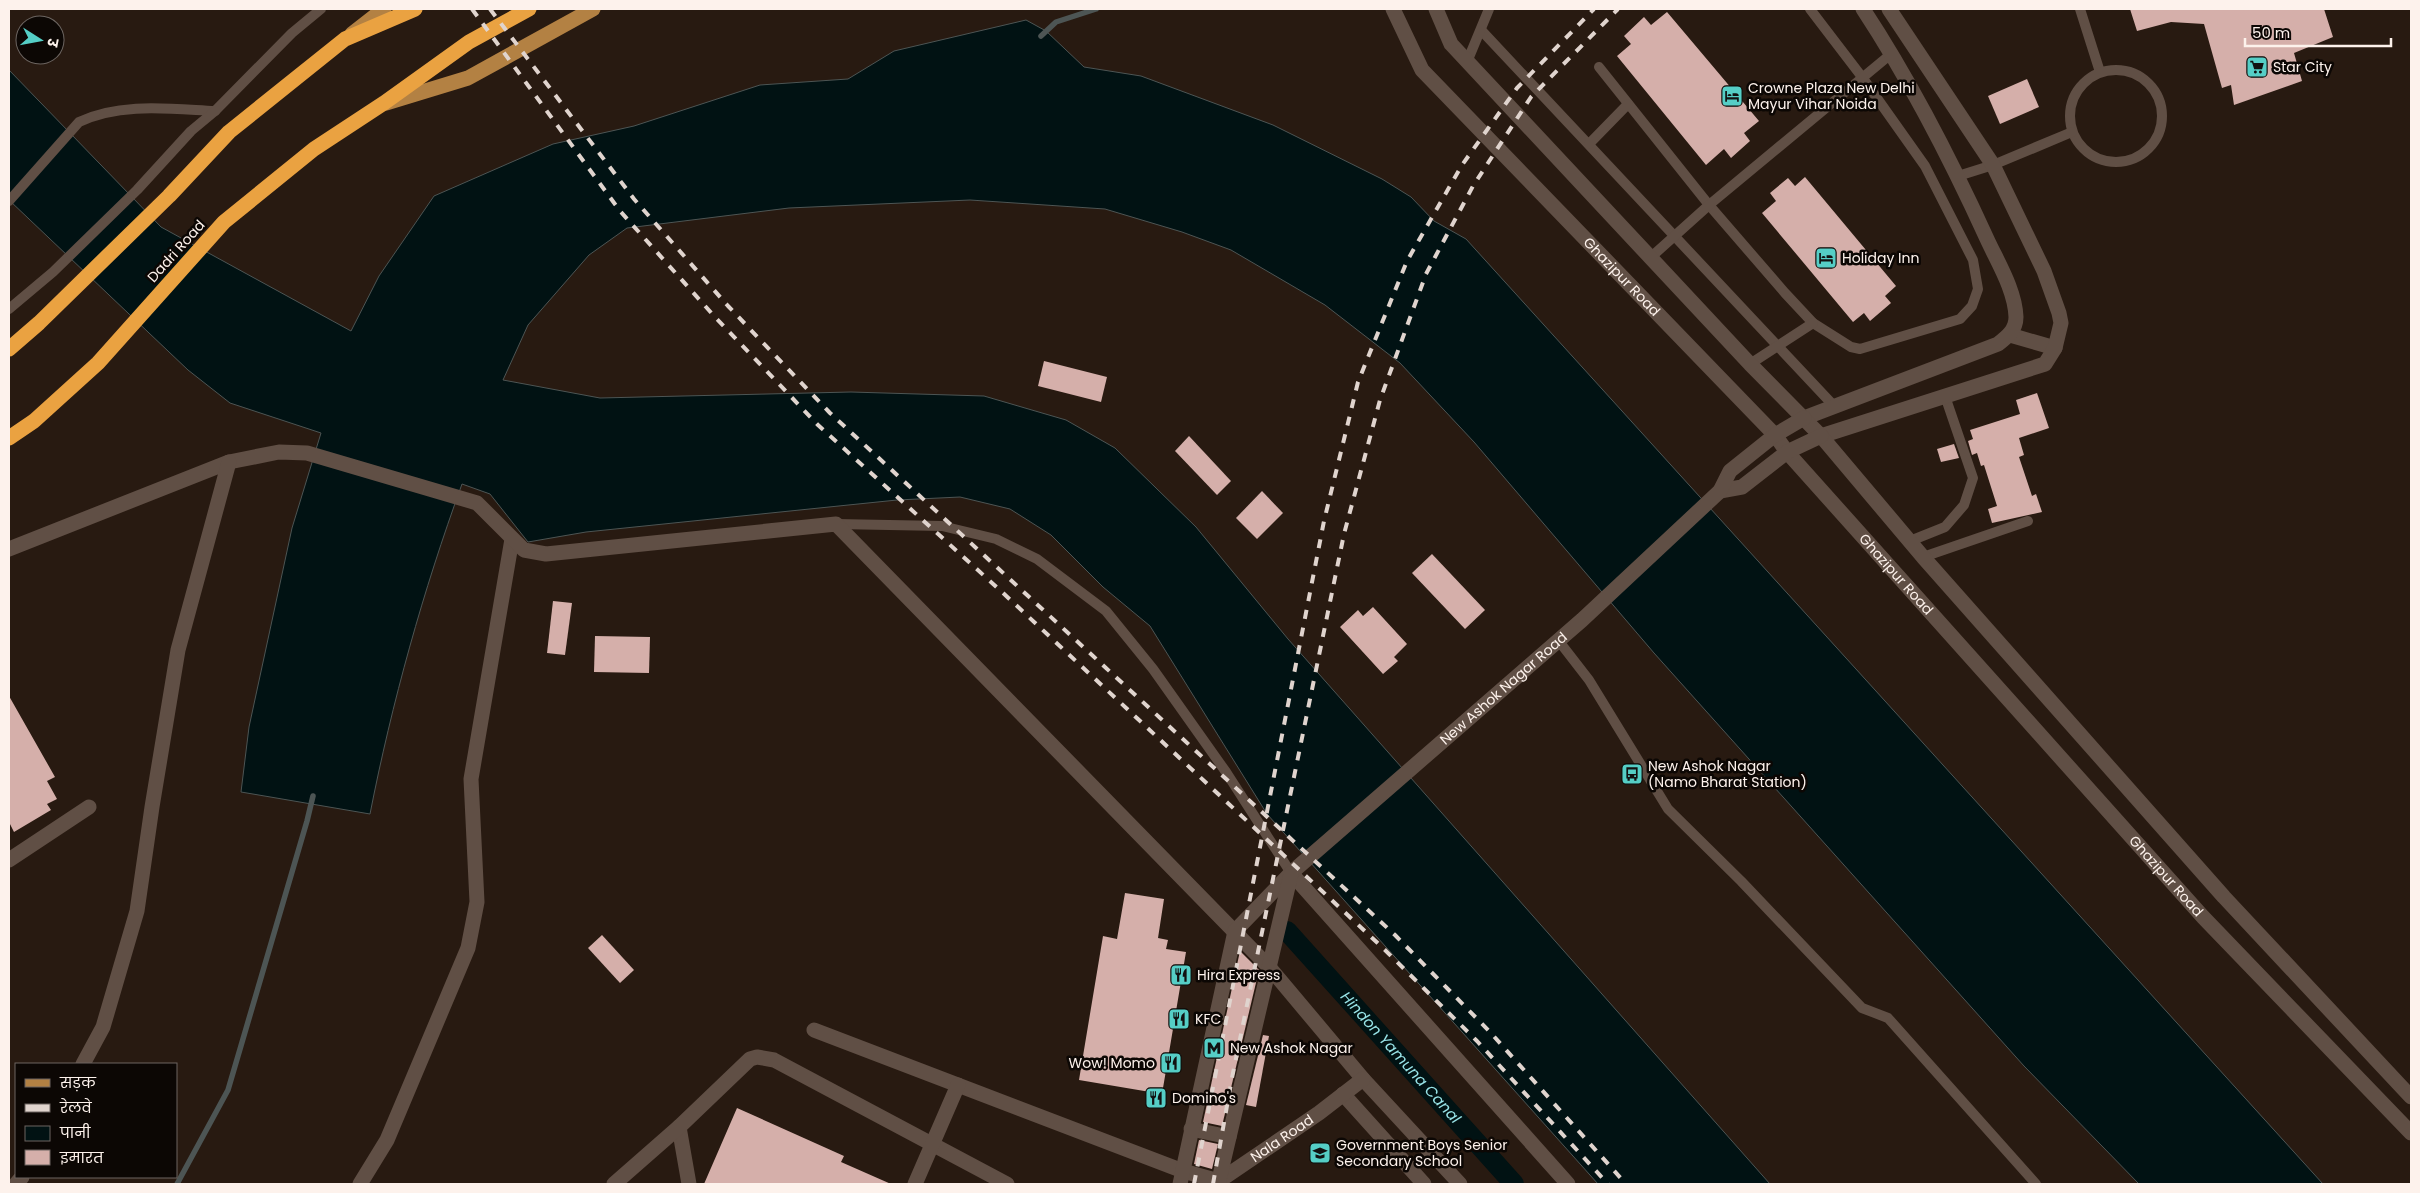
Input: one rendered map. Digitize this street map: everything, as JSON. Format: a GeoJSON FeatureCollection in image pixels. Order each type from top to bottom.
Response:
{"type":"FeatureCollection","features":[{"type":"Feature","properties":{"kind":"highway"},"geometry":{"type":"LineString","coordinates":[[9,349],[39,323],[169,196],[229,132],[346,39],[415,9]]}},
{"type":"Feature","properties":{"kind":"highway","name":"Dadri Road"},"geometry":{"type":"LineString","coordinates":[[9,438],[34,421],[98,363],[224,222],[314,149],[384,103],[469,42],[529,9]]}},
{"type":"Feature","properties":{"kind":"main road"},"geometry":{"type":"LineString","coordinates":[[346,39],[384,9]]}},
{"type":"Feature","properties":{"kind":"main road"},"geometry":{"type":"LineString","coordinates":[[384,103],[468,78],[593,9]]}},
{"type":"Feature","properties":{"kind":"street","name":"Ghazipur Road"},"geometry":{"type":"LineString","coordinates":[[1393,9],[1422,70],[1769,440],[1788,452],[2203,917],[2411,1133]]}},
{"type":"Feature","properties":{"kind":"street"},"geometry":{"type":"LineString","coordinates":[[1436,9],[1451,44],[1467,62],[1750,364],[1821,436],[1910,542],[2224,897],[2411,1096]]}},
{"type":"Feature","properties":{"kind":"street"},"geometry":{"type":"LineString","coordinates":[[1720,491],[1730,471],[1769,440],[1804,418],[1998,344],[2010,335],[2016,318],[2010,288],[1958,176],[1891,54],[1863,9]]}},
{"type":"Feature","properties":{"kind":"street"},"geometry":{"type":"LineString","coordinates":[[1720,491],[1742,487],[1788,452],[1821,436],[2045,364],[2055,348],[2060,332],[2059,313],[2044,271],[1993,165],[1888,9]]}},
{"type":"Feature","properties":{"kind":"street"},"geometry":{"type":"LineString","coordinates":[[2010,335],[2055,348]]}},
{"type":"Feature","properties":{"kind":"street"},"geometry":{"type":"LineString","coordinates":[[9,549],[229,462],[279,452],[307,453],[477,503],[524,550],[546,554],[836,524],[1235,931],[1269,967],[1363,1079],[1460,1184]]}},
{"type":"Feature","properties":{"kind":"street"},"geometry":{"type":"LineString","coordinates":[[84,1063],[103,1027],[137,911],[178,650],[229,462]]}},
{"type":"Feature","properties":{"kind":"street","name":"New Ashok Nagar Road"},"geometry":{"type":"LineString","coordinates":[[1235,931],[1297,868],[1582,620],[1720,491]]}},
{"type":"Feature","properties":{"kind":"street"},"geometry":{"type":"LineString","coordinates":[[360,1184],[387,1140],[468,948],[473,927],[477,902],[472,778],[512,539]]}},
{"type":"Feature","properties":{"kind":"street"},"geometry":{"type":"LineString","coordinates":[[9,860],[89,807]]}},
{"type":"Feature","properties":{"kind":"street"},"geometry":{"type":"LineString","coordinates":[[814,1030],[958,1086],[1181,1178],[1218,1183],[1269,967],[1297,868]]}},
{"type":"Feature","properties":{"kind":"street"},"geometry":{"type":"LineString","coordinates":[[1297,868],[1568,1184]]}},
{"type":"Feature","properties":{"kind":"street"},"geometry":{"type":"LineString","coordinates":[[1181,1178],[1190,1129],[1235,931]]}},
{"type":"Feature","properties":{"kind":"street"},"geometry":{"type":"LineString","coordinates":[[614,1184],[680,1126],[750,1059],[766,1058],[774,1060],[1007,1184]]}},
{"type":"Feature","properties":{"kind":"street","name":"Nala Road"},"geometry":{"type":"LineString","coordinates":[[1218,1183],[1363,1079]]}},
{"type":"Feature","properties":{"kind":"street"},"geometry":{"type":"LineString","coordinates":[[915,1184],[958,1086]]}},
{"type":"Feature","properties":{"kind":"street"},"geometry":{"type":"LineString","coordinates":[[1343,1094],[1424,1184]]}},
{"type":"Feature","properties":{"kind":"street"},"geometry":{"type":"LineString","coordinates":[[680,1126],[689,1184]]}},
{"type":"Feature","properties":{"kind":"street"},"geometry":{"type":"LineString","coordinates":[[1190,1129],[1229,1137]]}},
{"type":"Feature","properties":{"kind":"lane"},"geometry":{"type":"LineString","coordinates":[[9,309],[53,272],[137,190],[191,131],[215,111],[292,33],[321,9]]}},
{"type":"Feature","properties":{"kind":"lane"},"geometry":{"type":"LineString","coordinates":[[1467,62],[1489,9]]}},
{"type":"Feature","properties":{"kind":"lane"},"geometry":{"type":"LineString","coordinates":[[1599,67],[1709,204],[1813,323],[1851,347],[1860,349],[1960,319],[1972,306],[1978,288],[1973,260],[1925,166],[1862,77],[1810,9]]}},
{"type":"Feature","properties":{"kind":"lane"},"geometry":{"type":"LineString","coordinates":[[2080,9],[2100,72]]}},
{"type":"Feature","properties":{"kind":"lane"},"geometry":{"type":"LineString","coordinates":[[1481,30],[1834,406]]}},
{"type":"Feature","properties":{"kind":"lane"},"geometry":{"type":"LineString","coordinates":[[1650,258],[1709,204],[1891,54]]}},
{"type":"Feature","properties":{"kind":"lane"},"geometry":{"type":"LineString","coordinates":[[2118,69],[2136,73],[2150,84],[2160,100],[2163,118],[2158,136],[2148,151],[2132,160],[2114,163],[2096,159],[2081,148],[2072,132],[2069,114],[2073,96],[2084,82],[2100,72],[2118,69]]}},
{"type":"Feature","properties":{"kind":"lane"},"geometry":{"type":"LineString","coordinates":[[1588,144],[1628,104]]}},
{"type":"Feature","properties":{"kind":"lane"},"geometry":{"type":"LineString","coordinates":[[9,201],[79,122],[102,112],[127,110],[215,111]]}},
{"type":"Feature","properties":{"kind":"lane"},"geometry":{"type":"LineString","coordinates":[[1958,176],[1993,165],[2072,132]]}},
{"type":"Feature","properties":{"kind":"lane"},"geometry":{"type":"LineString","coordinates":[[1750,364],[1813,323]]}},
{"type":"Feature","properties":{"kind":"lane"},"geometry":{"type":"LineString","coordinates":[[1910,542],[1945,527],[1964,505],[1973,478],[1945,396]]}},
{"type":"Feature","properties":{"kind":"lane"},"geometry":{"type":"LineString","coordinates":[[1923,556],[2028,521]]}},
{"type":"Feature","properties":{"kind":"lane"},"geometry":{"type":"LineString","coordinates":[[836,524],[942,526],[996,539],[1037,559],[1106,611],[1158,677],[1297,868]]}},
{"type":"Feature","properties":{"kind":"lane"},"geometry":{"type":"LineString","coordinates":[[1558,640],[1588,680],[1668,809],[1741,881],[1862,1008],[1888,1018],[2036,1184]]}},
{"type":"Feature","properties":{"kind":"water"},"geometry":{"type":"Polygon","coordinates":[[[1026,20],[1046,31],[1084,67],[1141,76],[1273,125],[1382,179],[1411,197],[1434,221],[1466,239],[2323,1184],[2139,1184],[2024,1066],[1654,653],[1474,442],[1400,363],[1325,305],[1231,250],[1182,232],[1105,209],[970,200],[789,208],[627,228],[589,255],[528,325],[503,380],[600,398],[851,392],[984,396],[1066,420],[1115,448],[1196,527],[1288,639],[1770,1184],[1598,1184],[1267,814],[1150,626],[1103,587],[1051,535],[1010,509],[960,497],[897,500],[586,532],[528,542],[490,494],[462,484],[434,565],[398,689],[370,814],[241,792],[249,727],[292,528],[321,433],[230,403],[188,370],[9,200],[9,70],[161,227],[351,331],[379,276],[434,196],[553,144],[634,126],[760,85],[848,79],[894,51],[1026,20]]]}},
{"type":"Feature","properties":{"kind":"building","name":"Star City"},"geometry":{"type":"Polygon","coordinates":[[[2130,9],[2324,9],[2333,37],[2294,53],[2302,81],[2234,105],[2231,85],[2222,88],[2204,24],[2171,22],[2137,31],[2130,9]]]}},
{"type":"Feature","properties":{"kind":"building"},"geometry":{"type":"Polygon","coordinates":[[[1667,12],[1759,121],[1744,133],[1750,141],[1731,158],[1724,149],[1706,165],[1617,56],[1631,44],[1624,36],[1644,17],[1651,25],[1667,12]]]}},
{"type":"Feature","properties":{"kind":"building"},"geometry":{"type":"Polygon","coordinates":[[[2027,79],[2039,107],[2000,124],[1988,96],[2027,79]]]}},
{"type":"Feature","properties":{"kind":"building"},"geometry":{"type":"Polygon","coordinates":[[[1805,177],[1896,286],[1885,296],[1891,303],[1870,321],[1864,313],[1853,322],[1762,213],[1776,201],[1770,193],[1788,178],[1795,186],[1805,177]]]}},
{"type":"Feature","properties":{"kind":"building"},"geometry":{"type":"Polygon","coordinates":[[[1044,361],[1107,377],[1101,402],[1038,386],[1044,361]]]}},
{"type":"Feature","properties":{"kind":"building"},"geometry":{"type":"Polygon","coordinates":[[[2037,393],[2049,428],[2019,438],[2024,455],[2019,457],[2032,496],[2036,494],[2042,512],[1992,523],[1988,509],[1997,506],[1984,465],[1981,466],[1977,453],[1972,455],[1968,441],[1973,439],[1970,430],[2020,414],[2016,400],[2037,393]]]}},
{"type":"Feature","properties":{"kind":"building"},"geometry":{"type":"Polygon","coordinates":[[[1189,436],[1231,481],[1217,495],[1175,451],[1189,436]]]}},
{"type":"Feature","properties":{"kind":"building"},"geometry":{"type":"Polygon","coordinates":[[[1954,444],[1959,458],[1941,462],[1937,449],[1954,444]]]}},
{"type":"Feature","properties":{"kind":"building"},"geometry":{"type":"Polygon","coordinates":[[[1262,491],[1283,513],[1257,539],[1236,518],[1262,491]]]}},
{"type":"Feature","properties":{"kind":"building"},"geometry":{"type":"Polygon","coordinates":[[[1432,554],[1485,610],[1465,629],[1412,573],[1432,554]]]}},
{"type":"Feature","properties":{"kind":"building"},"geometry":{"type":"Polygon","coordinates":[[[553,601],[572,603],[565,655],[547,653],[553,601]]]}},
{"type":"Feature","properties":{"kind":"building"},"geometry":{"type":"Polygon","coordinates":[[[1373,607],[1407,644],[1394,657],[1398,661],[1383,674],[1340,627],[1358,610],[1363,616],[1373,607]]]}},
{"type":"Feature","properties":{"kind":"building"},"geometry":{"type":"Polygon","coordinates":[[[595,636],[650,637],[649,673],[594,672],[595,636]]]}},
{"type":"Feature","properties":{"kind":"building"},"geometry":{"type":"Polygon","coordinates":[[[9,696],[55,777],[47,781],[57,799],[47,804],[51,810],[14,832],[9,822],[9,696]]]}},
{"type":"Feature","properties":{"kind":"building"},"geometry":{"type":"Polygon","coordinates":[[[1125,893],[1164,899],[1158,938],[1168,940],[1166,949],[1186,952],[1162,1094],[1079,1080],[1103,936],[1117,939],[1125,893]]]}},
{"type":"Feature","properties":{"kind":"building"},"geometry":{"type":"Polygon","coordinates":[[[602,935],[634,970],[620,983],[588,948],[602,935]]]}},
{"type":"Feature","properties":{"kind":"building"},"geometry":{"type":"Polygon","coordinates":[[[1240,951],[1259,970],[1222,1126],[1203,1122],[1240,951]]]}},
{"type":"Feature","properties":{"kind":"building"},"geometry":{"type":"Polygon","coordinates":[[[1263,1035],[1269,1036],[1256,1107],[1246,1105],[1263,1035]]]}},
{"type":"Feature","properties":{"kind":"building"},"geometry":{"type":"Polygon","coordinates":[[[737,1108],[844,1156],[841,1162],[891,1184],[704,1184],[737,1108]]]}},
{"type":"Feature","properties":{"kind":"building"},"geometry":{"type":"Polygon","coordinates":[[[1199,1140],[1218,1144],[1212,1169],[1194,1164],[1199,1140]]]}},
{"type":"Feature","properties":{"kind":"waterway"},"geometry":{"type":"LineString","coordinates":[[1041,36],[1056,22],[1096,9]]}},
{"type":"Feature","properties":{"kind":"waterway"},"geometry":{"type":"LineString","coordinates":[[177,1184],[228,1090],[313,796]]}},
{"type":"Feature","properties":{"kind":"waterway","name":"Hindon Yamuna Canal"},"geometry":{"type":"LineString","coordinates":[[1287,931],[1514,1184]]}},
{"type":"Feature","properties":{"kind":"railway"},"geometry":{"type":"LineString","coordinates":[[472,9],[620,211],[715,317],[818,425],[1002,592],[1384,949],[1477,1041],[1608,1184]]}},
{"type":"Feature","properties":{"kind":"railway"},"geometry":{"type":"LineString","coordinates":[[490,9],[634,199],[728,306],[830,413],[1395,935],[1490,1032],[1626,1184]]}},
{"type":"Feature","properties":{"kind":"railway"},"geometry":{"type":"LineString","coordinates":[[1194,1184],[1324,521],[1358,382],[1407,261],[1462,165],[1517,88],[1594,9]]}},
{"type":"Feature","properties":{"kind":"railway"},"geometry":{"type":"LineString","coordinates":[[1213,1184],[1232,1078],[1344,534],[1380,400],[1426,274],[1473,186],[1531,97],[1618,9]]}},
{"type":"Feature","properties":{"kind":"place","name":"Star City"},"geometry":{"type":"Point","coordinates":[2257,67]}},
{"type":"Feature","properties":{"kind":"place","name":"Crowne Plaza New Delhi Mayur Vihar Noida"},"geometry":{"type":"Point","coordinates":[1732,96]}},
{"type":"Feature","properties":{"kind":"place","name":"Holiday Inn"},"geometry":{"type":"Point","coordinates":[1826,258]}},
{"type":"Feature","properties":{"kind":"place","name":"New Ashok Nagar (Namo Bharat Station)"},"geometry":{"type":"Point","coordinates":[1632,774]}},
{"type":"Feature","properties":{"kind":"place","name":"Hira Express"},"geometry":{"type":"Point","coordinates":[1181,975]}},
{"type":"Feature","properties":{"kind":"place","name":"KFC"},"geometry":{"type":"Point","coordinates":[1179,1019]}},
{"type":"Feature","properties":{"kind":"place","name":"New Ashok Nagar"},"geometry":{"type":"Point","coordinates":[1214,1048]}},
{"type":"Feature","properties":{"kind":"place","name":"Wow! Momo"},"geometry":{"type":"Point","coordinates":[1171,1063]}},
{"type":"Feature","properties":{"kind":"place","name":"Domino's"},"geometry":{"type":"Point","coordinates":[1156,1098]}},
{"type":"Feature","properties":{"kind":"place","name":"Government Boys Senior Secondary School"},"geometry":{"type":"Point","coordinates":[1320,1153]}}]}
